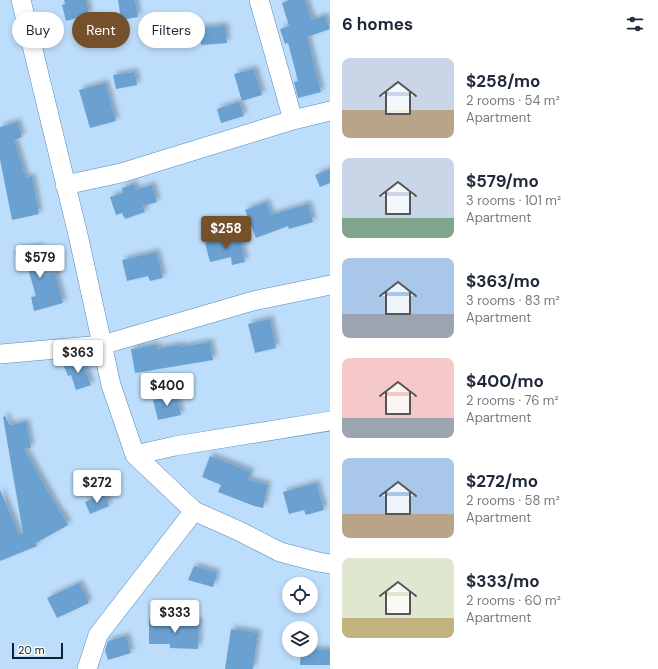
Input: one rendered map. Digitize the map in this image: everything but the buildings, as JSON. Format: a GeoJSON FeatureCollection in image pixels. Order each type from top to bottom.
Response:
{"type":"FeatureCollection","features":[{"type":"Feature","properties":{"kind":"street"},"geometry":{"type":"LineString","coordinates":[[21,0],[79,239],[111,385],[135,455],[194,511],[239,531],[280,552],[330,564]]}},
{"type":"Feature","properties":{"kind":"street"},"geometry":{"type":"LineString","coordinates":[[259,0],[293,120]]}},
{"type":"Feature","properties":{"kind":"street"},"geometry":{"type":"LineString","coordinates":[[65,185],[120,173],[293,120],[330,111]]}},
{"type":"Feature","properties":{"kind":"street"},"geometry":{"type":"LineString","coordinates":[[0,354],[102,345],[253,301],[330,285]]}},
{"type":"Feature","properties":{"kind":"street"},"geometry":{"type":"LineString","coordinates":[[135,455],[175,446],[330,421]]}},
{"type":"Feature","properties":{"kind":"street"},"geometry":{"type":"LineString","coordinates":[[87,669],[98,635],[194,511]]}}]}
